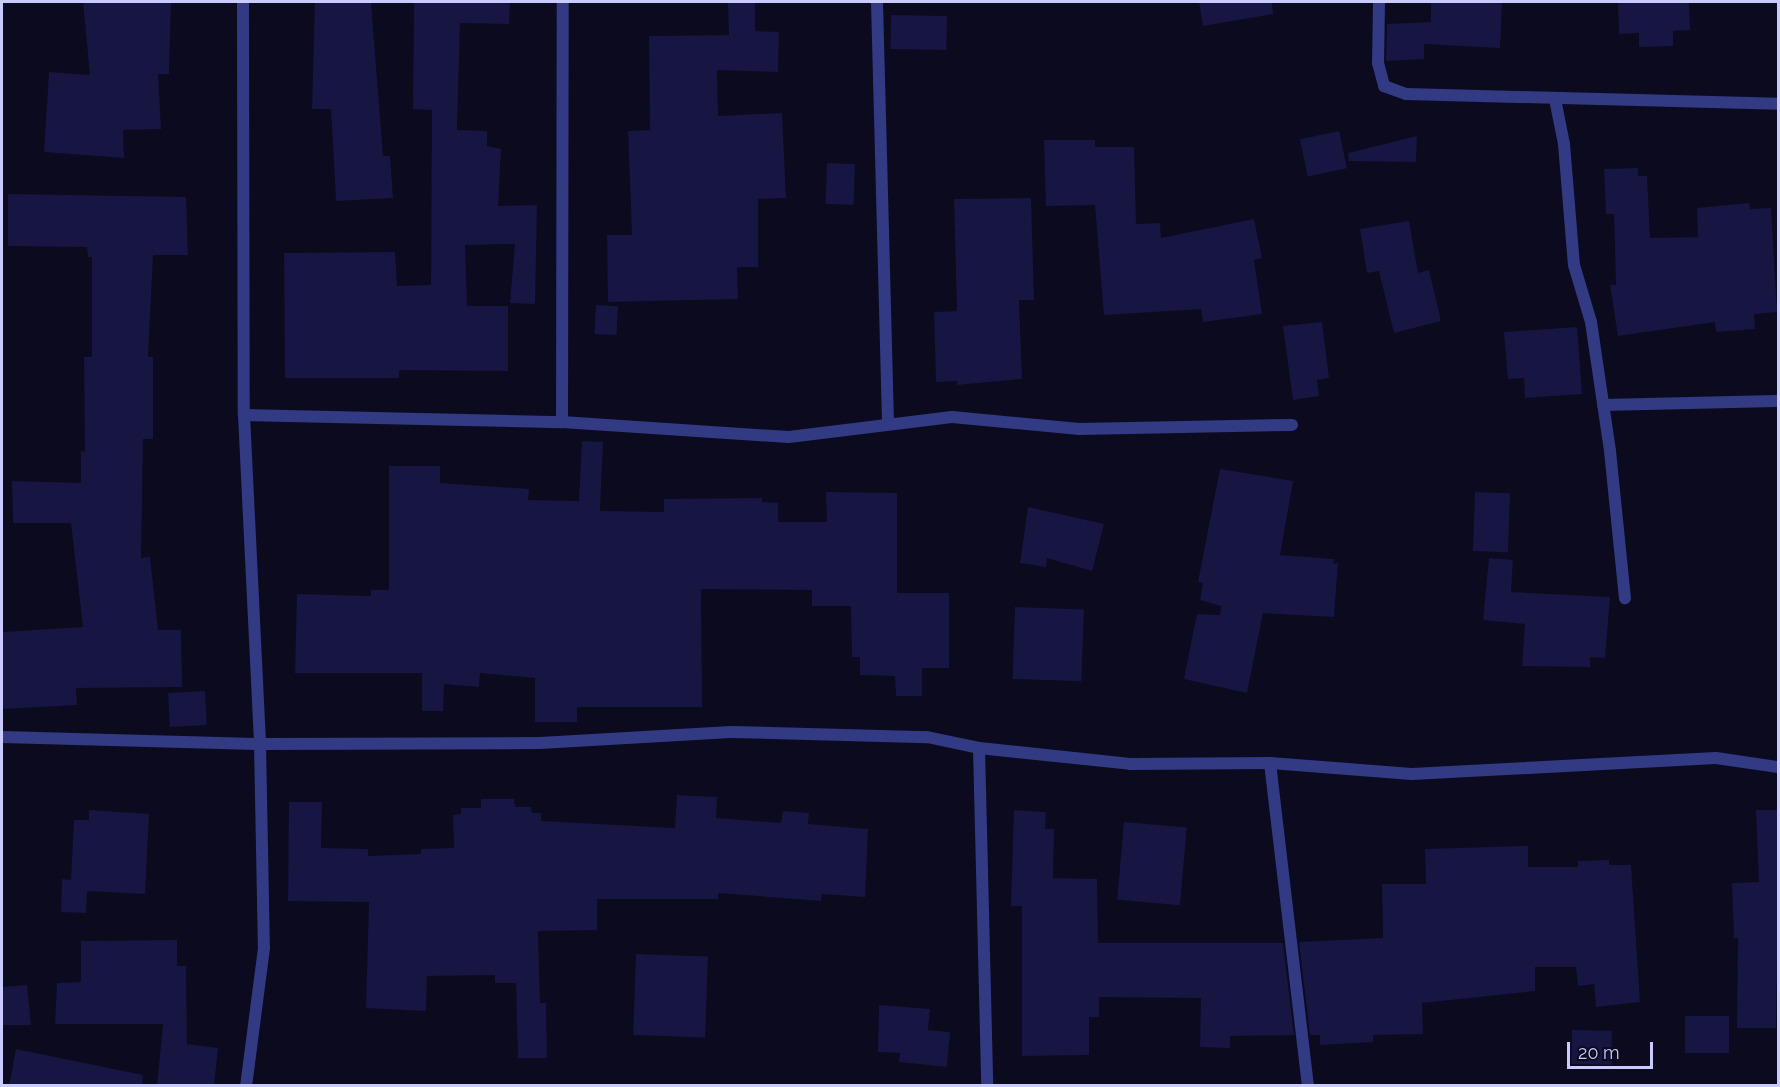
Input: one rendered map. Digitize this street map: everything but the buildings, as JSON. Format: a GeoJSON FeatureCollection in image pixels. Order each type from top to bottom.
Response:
{"type":"FeatureCollection","features":[{"type":"Feature","properties":{"kind":"street"},"geometry":{"type":"LineString","coordinates":[[243,2],[244,415],[260,744],[264,948],[246,1086]]}},
{"type":"Feature","properties":{"kind":"street"},"geometry":{"type":"LineString","coordinates":[[562,422],[563,2]]}},
{"type":"Feature","properties":{"kind":"street"},"geometry":{"type":"LineString","coordinates":[[877,2],[888,423]]}},
{"type":"Feature","properties":{"kind":"street"},"geometry":{"type":"LineString","coordinates":[[1379,2],[1378,63],[1384,86],[1406,94],[1779,104]]}},
{"type":"Feature","properties":{"kind":"street"},"geometry":{"type":"LineString","coordinates":[[1555,99],[1564,144],[1574,265],[1591,322],[1603,405],[1625,598]]}},
{"type":"Feature","properties":{"kind":"street"},"geometry":{"type":"LineString","coordinates":[[1603,405],[1776,401]]}},
{"type":"Feature","properties":{"kind":"street"},"geometry":{"type":"LineString","coordinates":[[244,415],[562,422],[789,437],[888,423],[952,417],[1079,429],[1292,425]]}},
{"type":"Feature","properties":{"kind":"street"},"geometry":{"type":"LineString","coordinates":[[2,737],[260,744],[540,743],[730,732],[927,737],[979,748],[1130,764],[1270,763],[1412,774],[1716,758],[1779,767]]}},
{"type":"Feature","properties":{"kind":"street"},"geometry":{"type":"LineString","coordinates":[[979,748],[987,1086]]}},
{"type":"Feature","properties":{"kind":"street"},"geometry":{"type":"LineString","coordinates":[[1270,763],[1308,1086]]}}]}
